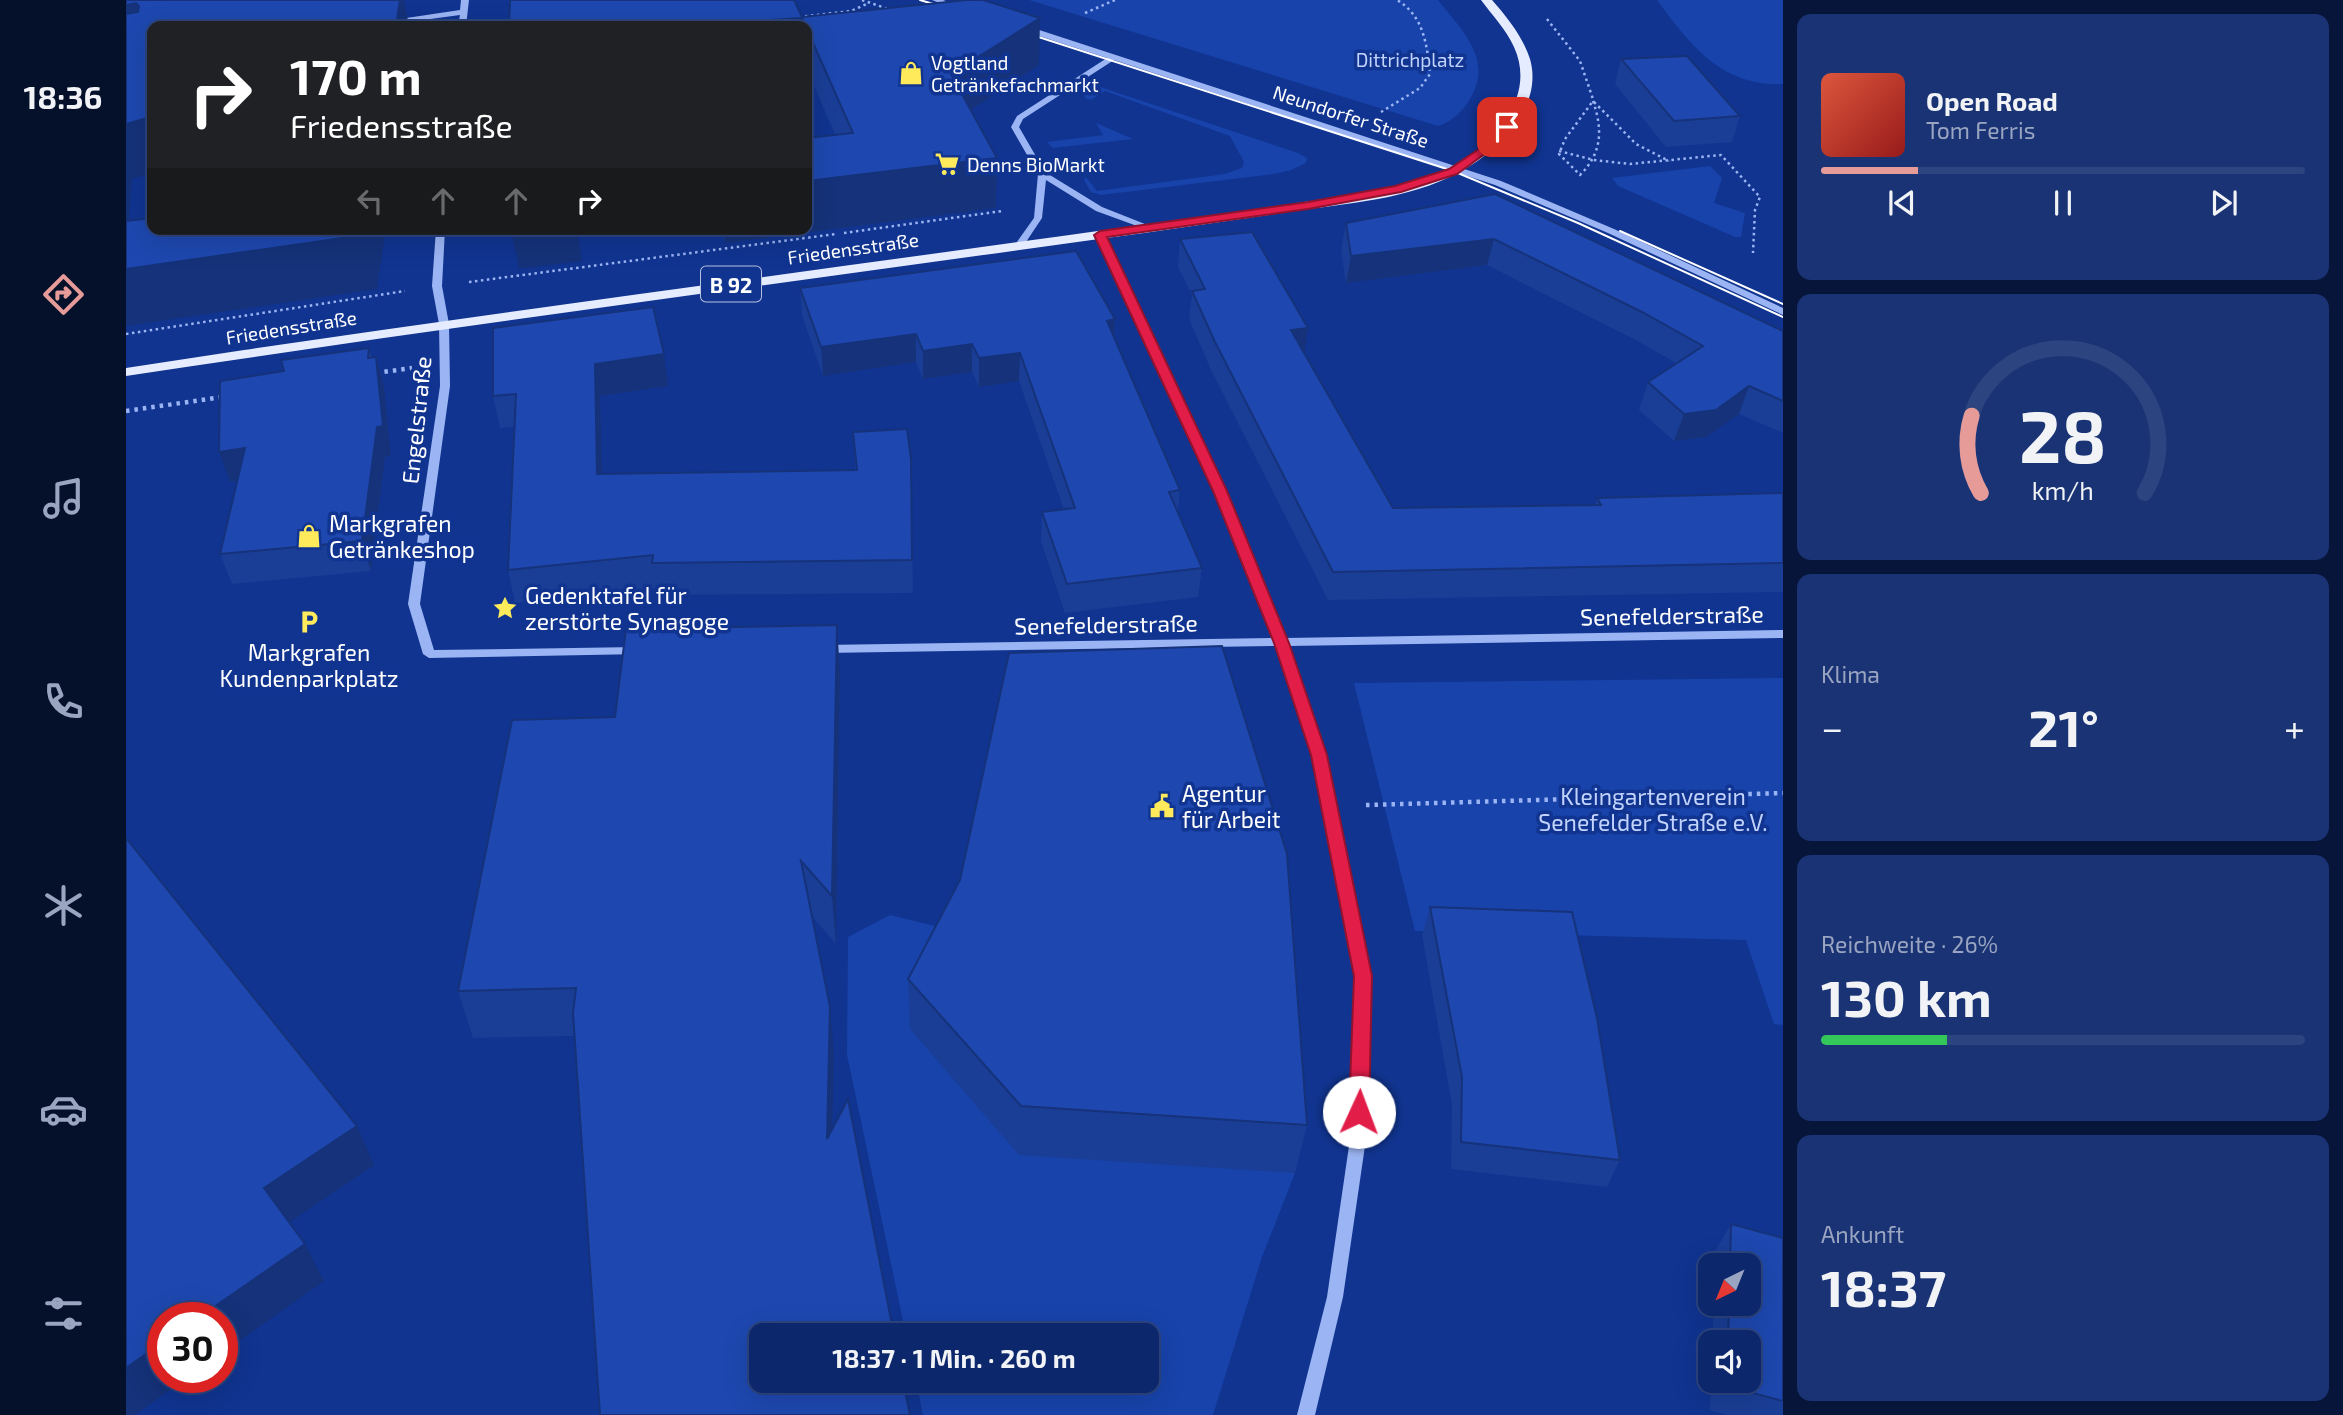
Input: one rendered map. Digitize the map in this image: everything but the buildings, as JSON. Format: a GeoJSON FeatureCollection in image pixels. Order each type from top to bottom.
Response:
{"type":"FeatureCollection","features":[{"type":"Feature","properties":{"kind":"main road","name":"B 92"},"geometry":{"type":"LineString","coordinates":[[1457,169],[1501,134],[1519,111],[1528,90],[1528,74],[1515,36],[1486,0]]}},
{"type":"Feature","properties":{"kind":"main road","name":"Friedensstraße"},"geometry":{"type":"LineString","coordinates":[[126,372],[444,324],[1353,198],[1428,181],[1457,169]]}},
{"type":"Feature","properties":{"kind":"street"},"geometry":{"type":"LineString","coordinates":[[462,21],[465,0]]}},
{"type":"Feature","properties":{"kind":"street"},"geometry":{"type":"LineString","coordinates":[[936,0],[964,9]]}},
{"type":"Feature","properties":{"kind":"street"},"geometry":{"type":"LineString","coordinates":[[396,21],[463,12]]}},
{"type":"Feature","properties":{"kind":"street","name":"Neundorfer Straße"},"geometry":{"type":"LineString","coordinates":[[1015,25],[1457,169],[1552,205],[1783,312]]}},
{"type":"Feature","properties":{"kind":"street"},"geometry":{"type":"LineString","coordinates":[[1113,57],[1020,118],[1015,127],[1042,174],[1099,209],[1151,228]]}},
{"type":"Feature","properties":{"kind":"street"},"geometry":{"type":"LineString","coordinates":[[1018,246],[1038,218],[1042,174]]}},
{"type":"Feature","properties":{"kind":"street","name":"Engelstraße"},"geometry":{"type":"LineString","coordinates":[[441,235],[438,286],[444,324],[445,386],[414,604],[429,654],[652,651]]}},
{"type":"Feature","properties":{"kind":"street"},"geometry":{"type":"LineString","coordinates":[[1100,235],[1220,491],[1281,643],[1319,755],[1363,976],[1358,1139],[1335,1297],[1306,1415]]}},
{"type":"Feature","properties":{"kind":"street","name":"Senefelderstraße"},"geometry":{"type":"LineString","coordinates":[[817,649],[1783,634]]}},
{"type":"Feature","properties":{"kind":"path"},"geometry":{"type":"LineString","coordinates":[[797,17],[851,11],[869,2],[862,0]]}},
{"type":"Feature","properties":{"kind":"path"},"geometry":{"type":"LineString","coordinates":[[1083,14],[1115,0]]}},
{"type":"Feature","properties":{"kind":"path"},"geometry":{"type":"LineString","coordinates":[[1378,115],[1420,88],[1430,74],[1427,47],[1419,20],[1405,1],[1397,0]]}},
{"type":"Feature","properties":{"kind":"path"},"geometry":{"type":"LineString","coordinates":[[1539,10],[1583,66],[1593,101],[1598,127],[1598,147],[1594,160],[1580,175],[1566,163],[1559,151],[1562,142],[1589,112],[1593,101]]}},
{"type":"Feature","properties":{"kind":"path"},"geometry":{"type":"LineString","coordinates":[[1593,101],[1625,137],[1649,153],[1670,161]]}},
{"type":"Feature","properties":{"kind":"path"},"geometry":{"type":"LineString","coordinates":[[1559,151],[1594,160],[1630,164],[1721,155],[1760,197],[1755,211],[1753,253]]}},
{"type":"Feature","properties":{"kind":"path"},"geometry":{"type":"LineString","coordinates":[[126,334],[438,286],[1007,210]]}},
{"type":"Feature","properties":{"kind":"path"},"geometry":{"type":"LineString","coordinates":[[1330,806],[1783,793]]}},
{"type":"Feature","properties":{"kind":"green space","name":"Dittrichplatz"},"geometry":{"type":"Polygon","coordinates":[[[1029,0],[1438,0],[1472,46],[1477,58],[1476,85],[1460,112],[1438,126],[1029,0]]]}},
{"type":"Feature","properties":{"kind":"green space"},"geometry":{"type":"Polygon","coordinates":[[[1657,0],[1783,0],[1783,84],[1761,83],[1725,71],[1695,47],[1657,0]]]}},
{"type":"Feature","properties":{"kind":"green space"},"geometry":{"type":"Polygon","coordinates":[[[1097,86],[1298,153],[1307,158],[1306,163],[1274,174],[1101,195],[1091,192],[1084,180],[1086,177],[1097,191],[1225,174],[1242,168],[1244,162],[1230,136],[1105,91],[1091,100],[1085,98],[1085,93],[1097,86]]]}},
{"type":"Feature","properties":{"kind":"green space"},"geometry":{"type":"Polygon","coordinates":[[[1096,123],[1133,139],[1053,148],[1047,142],[1103,135],[1096,123]]]}},
{"type":"Feature","properties":{"kind":"green space"},"geometry":{"type":"Polygon","coordinates":[[[1710,166],[1722,178],[1714,203],[1745,213],[1741,237],[1735,237],[1618,186],[1612,178],[1710,166]]]}},
{"type":"Feature","properties":{"kind":"green space","name":"Kleingartenverein Senefelder Straße e.V."},"geometry":{"type":"Polygon","coordinates":[[[1783,678],[1783,1025],[1774,1024],[1746,940],[1415,931],[1354,683],[1783,678]]]}},
{"type":"Feature","properties":{"kind":"green space"},"geometry":{"type":"Polygon","coordinates":[[[890,915],[959,932],[1295,1173],[1262,1257],[1213,1415],[923,1415],[918,1393],[1159,1393],[1159,1323],[903,1323],[847,1055],[848,937],[890,915]]]}},
{"type":"Feature","properties":{"kind":"tram line"},"geometry":{"type":"LineString","coordinates":[[920,0],[950,9]]}},
{"type":"Feature","properties":{"kind":"tram line"},"geometry":{"type":"LineString","coordinates":[[1020,31],[1453,171],[1578,223],[1783,317]]}},
{"type":"Feature","properties":{"kind":"tram line"},"geometry":{"type":"LineString","coordinates":[[1620,231],[1783,304]]}},
{"type":"Feature","properties":{"kind":"place","name":"Vogtland Getränkefachmarkt"},"geometry":{"type":"Point","coordinates":[911,73]}},
{"type":"Feature","properties":{"kind":"place","name":"Denns BioMarkt"},"geometry":{"type":"Point","coordinates":[947,164]}},
{"type":"Feature","properties":{"kind":"place","name":"Markgrafen Getränkeshop"},"geometry":{"type":"Point","coordinates":[309,536]}},
{"type":"Feature","properties":{"kind":"place","name":"Gedenktafel für zerstörte Synagoge"},"geometry":{"type":"Point","coordinates":[505,608]}},
{"type":"Feature","properties":{"kind":"place","name":"Markgrafen Kundenparkplatz"},"geometry":{"type":"Point","coordinates":[309,622]}},
{"type":"Feature","properties":{"kind":"place","name":"Agentur für Arbeit"},"geometry":{"type":"Point","coordinates":[1162,806]}},
{"type":"Feature","properties":{"kind":"route"},"geometry":{"type":"LineString","coordinates":[[1359,1112],[1363,976],[1319,755],[1281,643],[1220,491],[1100,235],[1308,206],[1428,181],[1462,166],[1483,151],[1507,127]]}}]}
